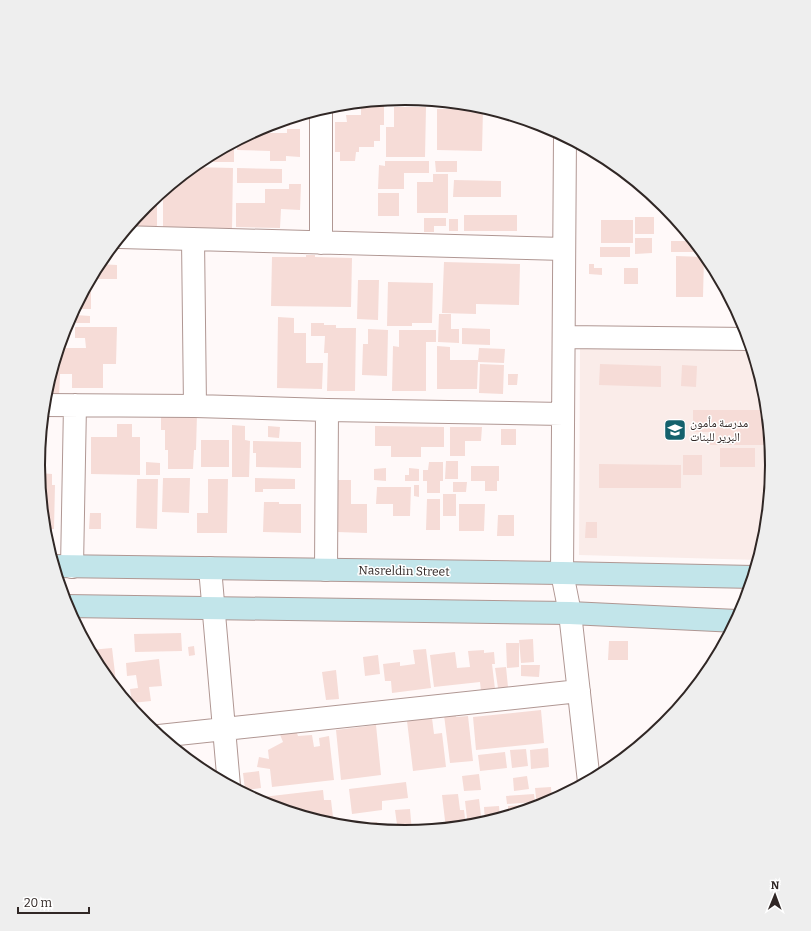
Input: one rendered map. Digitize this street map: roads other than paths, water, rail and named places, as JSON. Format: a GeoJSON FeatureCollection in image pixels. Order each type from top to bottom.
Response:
{"type":"FeatureCollection","features":[{"type":"Feature","properties":{"kind":"street"},"geometry":{"type":"LineString","coordinates":[[321,115],[321,243]]}},
{"type":"Feature","properties":{"kind":"street"},"geometry":{"type":"LineString","coordinates":[[565,142],[562,573],[570,613],[588,776]]}},
{"type":"Feature","properties":{"kind":"street"},"geometry":{"type":"LineString","coordinates":[[126,237],[564,249]]}},
{"type":"Feature","properties":{"kind":"street"},"geometry":{"type":"LineString","coordinates":[[193,239],[195,406]]}},
{"type":"Feature","properties":{"kind":"street"},"geometry":{"type":"LineString","coordinates":[[564,337],[743,339]]}},
{"type":"Feature","properties":{"kind":"street"},"geometry":{"type":"LineString","coordinates":[[50,404],[563,414]]}},
{"type":"Feature","properties":{"kind":"street"},"geometry":{"type":"LineString","coordinates":[[63,567],[75,405]]}},
{"type":"Feature","properties":{"kind":"street"},"geometry":{"type":"LineString","coordinates":[[326,570],[327,410]]}},
{"type":"Feature","properties":{"kind":"street","name":"Nasreldin Street"},"geometry":{"type":"LineString","coordinates":[[63,567],[748,577]]}},
{"type":"Feature","properties":{"kind":"street"},"geometry":{"type":"LineString","coordinates":[[210,568],[228,780]]}},
{"type":"Feature","properties":{"kind":"street"},"geometry":{"type":"LineString","coordinates":[[73,606],[570,613],[731,621]]}},
{"type":"Feature","properties":{"kind":"street"},"geometry":{"type":"LineString","coordinates":[[166,735],[579,691]]}},
{"type":"Feature","properties":{"kind":"place","name":"مدرسة مأمون البرير للبنات"},"geometry":{"type":"Point","coordinates":[675,430]}}]}
